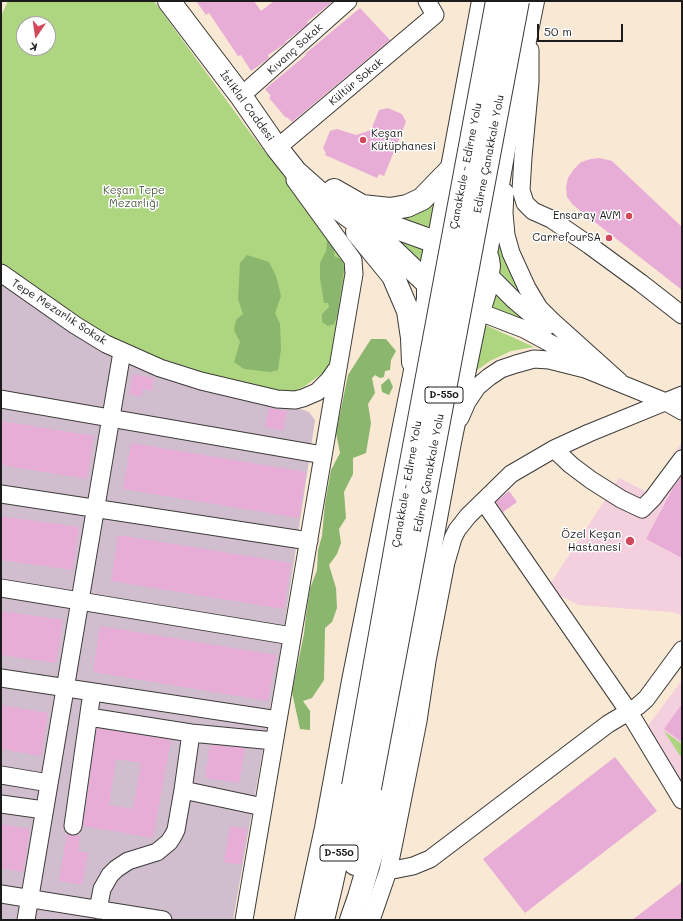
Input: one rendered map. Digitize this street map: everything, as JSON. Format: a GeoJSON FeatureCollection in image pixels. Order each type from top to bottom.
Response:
{"type":"FeatureCollection","features":[{"type":"Feature","properties":{"kind":"main road","name":"İstiklal Caddesi"},"geometry":{"type":"LineString","coordinates":[[169,1],[296,172],[339,201]]}},
{"type":"Feature","properties":{"kind":"main road"},"geometry":{"type":"LineString","coordinates":[[306,920],[326,828],[414,376],[434,252],[438,243],[483,1]]}},
{"type":"Feature","properties":{"kind":"main road","name":"Çanakkale - Edirne Yolu"},"geometry":{"type":"LineString","coordinates":[[323,920],[361,787],[404,500],[497,1]]}},
{"type":"Feature","properties":{"kind":"main road"},"geometry":{"type":"LineString","coordinates":[[351,920],[360,898],[378,833],[450,442],[477,311],[481,305],[485,292],[487,264],[527,7]]}},
{"type":"Feature","properties":{"kind":"main road","name":"Edirne Çanakkale Yolu"},"geometry":{"type":"LineString","coordinates":[[342,920],[358,854],[361,787],[527,7]]}},
{"type":"Feature","properties":{"kind":"main road"},"geometry":{"type":"LineString","coordinates":[[277,148],[292,154],[324,184],[339,201],[383,241],[428,291],[434,305],[463,314],[477,311]]}},
{"type":"Feature","properties":{"kind":"main road"},"geometry":{"type":"LineString","coordinates":[[339,201],[371,208],[390,209],[407,206],[422,199],[452,168]]}},
{"type":"Feature","properties":{"kind":"main road"},"geometry":{"type":"LineString","coordinates":[[339,201],[370,217],[438,243],[454,241],[476,247],[487,264]]}},
{"type":"Feature","properties":{"kind":"main road"},"geometry":{"type":"LineString","coordinates":[[339,201],[353,226],[392,276],[408,311],[412,338],[414,376]]}},
{"type":"Feature","properties":{"kind":"street","name":"Kıvanç Sokak"},"geometry":{"type":"LineString","coordinates":[[241,96],[348,1]]}},
{"type":"Feature","properties":{"kind":"street"},"geometry":{"type":"LineString","coordinates":[[527,7],[530,82],[521,190],[525,203],[533,210],[551,219],[589,245],[682,315]]}},
{"type":"Feature","properties":{"kind":"street","name":"Kültür Sokak"},"geometry":{"type":"LineString","coordinates":[[277,148],[431,8]]}},
{"type":"Feature","properties":{"kind":"street"},"geometry":{"type":"LineString","coordinates":[[510,114],[504,213],[506,235],[511,253],[520,274],[539,308],[550,320],[620,382]]}},
{"type":"Feature","properties":{"kind":"street"},"geometry":{"type":"LineString","coordinates":[[244,920],[355,271],[353,260],[295,180],[296,172]]}},
{"type":"Feature","properties":{"kind":"street"},"geometry":{"type":"LineString","coordinates":[[487,264],[530,315],[620,382]]}},
{"type":"Feature","properties":{"kind":"street","name":"Tepe Mezarlık Sokak"},"geometry":{"type":"LineString","coordinates":[[1,273],[75,325],[122,352],[160,368],[200,381],[286,400],[303,398],[317,392],[338,368]]}},
{"type":"Feature","properties":{"kind":"street"},"geometry":{"type":"LineString","coordinates":[[477,311],[524,329],[620,382]]}},
{"type":"Feature","properties":{"kind":"street"},"geometry":{"type":"LineString","coordinates":[[26,920],[97,508],[122,352]]}},
{"type":"Feature","properties":{"kind":"street"},"geometry":{"type":"LineString","coordinates":[[450,442],[467,402],[477,387],[501,369],[534,359],[549,360],[585,369],[620,382],[666,402],[682,411]]}},
{"type":"Feature","properties":{"kind":"street"},"geometry":{"type":"LineString","coordinates":[[371,920],[388,871],[418,721],[427,661],[447,556],[457,530],[468,516],[511,474],[554,449],[682,395]]}},
{"type":"Feature","properties":{"kind":"street"},"geometry":{"type":"LineString","coordinates":[[1,400],[323,455]]}},
{"type":"Feature","properties":{"kind":"street"},"geometry":{"type":"LineString","coordinates":[[554,449],[571,465],[591,480],[621,499],[642,509],[653,498],[682,459]]}},
{"type":"Feature","properties":{"kind":"street"},"geometry":{"type":"LineString","coordinates":[[1,494],[309,541]]}},
{"type":"Feature","properties":{"kind":"street"},"geometry":{"type":"LineString","coordinates":[[484,502],[629,712],[682,800]]}},
{"type":"Feature","properties":{"kind":"street"},"geometry":{"type":"LineString","coordinates":[[1,588],[292,636]]}},
{"type":"Feature","properties":{"kind":"street"},"geometry":{"type":"LineString","coordinates":[[388,871],[413,866],[430,859],[608,724],[629,712],[646,699],[682,650]]}},
{"type":"Feature","properties":{"kind":"street"},"geometry":{"type":"LineString","coordinates":[[1,678],[278,720]]}},
{"type":"Feature","properties":{"kind":"street"},"geometry":{"type":"LineString","coordinates":[[73,826],[92,692]]}},
{"type":"Feature","properties":{"kind":"street"},"geometry":{"type":"LineString","coordinates":[[89,717],[191,732],[274,741]]}},
{"type":"Feature","properties":{"kind":"street"},"geometry":{"type":"LineString","coordinates":[[98,910],[102,889],[110,875],[128,861],[157,852],[169,842],[176,830],[191,732]]}},
{"type":"Feature","properties":{"kind":"street"},"geometry":{"type":"LineString","coordinates":[[1,776],[49,783]]}},
{"type":"Feature","properties":{"kind":"street"},"geometry":{"type":"LineString","coordinates":[[183,790],[263,807]]}},
{"type":"Feature","properties":{"kind":"street"},"geometry":{"type":"LineString","coordinates":[[1,804],[44,810]]}},
{"type":"Feature","properties":{"kind":"street"},"geometry":{"type":"LineString","coordinates":[[1,894],[163,920]]}},
{"type":"Feature","properties":{"kind":"shaded area"},"geometry":{"type":"Polygon","coordinates":[[[1,280],[195,385],[304,410],[309,412],[315,420],[283,635],[233,920],[1,920],[1,280]]]}},
{"type":"Feature","properties":{"kind":"shaded area","name":"Özel Keşan Hastanesi"},"geometry":{"type":"Polygon","coordinates":[[[682,442],[682,615],[671,612],[579,605],[547,589],[619,478],[647,492],[682,442]]]}},
{"type":"Feature","properties":{"kind":"shaded area"},"geometry":{"type":"Polygon","coordinates":[[[682,680],[682,786],[647,727],[682,680]]]}},
{"type":"Feature","properties":{"kind":"green space","name":"Keşan Tepe Mezarlığı"},"geometry":{"type":"Polygon","coordinates":[[[8,1],[154,1],[251,134],[335,241],[344,256],[346,276],[329,365],[324,372],[305,386],[295,391],[277,392],[195,374],[97,333],[1,267],[1,16],[8,1]]]}},
{"type":"Feature","properties":{"kind":"green space"},"geometry":{"type":"Polygon","coordinates":[[[440,197],[433,228],[391,216],[440,197]]]}},
{"type":"Feature","properties":{"kind":"green space"},"geometry":{"type":"Polygon","coordinates":[[[377,228],[430,248],[425,268],[377,228]]]}},
{"type":"Feature","properties":{"kind":"green space"},"geometry":{"type":"Polygon","coordinates":[[[498,230],[523,295],[491,264],[498,230]]]}},
{"type":"Feature","properties":{"kind":"green space"},"geometry":{"type":"Polygon","coordinates":[[[331,240],[335,247],[334,256],[342,260],[344,270],[337,316],[334,324],[328,326],[322,322],[322,314],[329,307],[328,303],[324,303],[320,278],[320,263],[326,251],[327,241],[331,240]]]}},
{"type":"Feature","properties":{"kind":"green space"},"geometry":{"type":"Polygon","coordinates":[[[247,255],[269,262],[276,276],[281,296],[275,313],[280,324],[281,349],[278,370],[270,372],[244,369],[234,362],[240,342],[234,330],[236,320],[243,314],[238,299],[240,263],[247,255]]]}},
{"type":"Feature","properties":{"kind":"green space"},"geometry":{"type":"Polygon","coordinates":[[[490,287],[509,307],[538,330],[486,306],[490,287]]]}},
{"type":"Feature","properties":{"kind":"green space"},"geometry":{"type":"Polygon","coordinates":[[[483,324],[534,347],[511,351],[490,361],[473,373],[483,324]]]}},
{"type":"Feature","properties":{"kind":"green space"},"geometry":{"type":"Polygon","coordinates":[[[371,339],[386,339],[396,351],[391,360],[390,370],[385,371],[384,377],[380,378],[375,375],[372,378],[375,393],[368,404],[371,423],[366,453],[353,458],[353,474],[344,492],[346,518],[339,529],[341,543],[337,554],[329,565],[336,588],[337,608],[332,622],[325,628],[324,680],[312,698],[303,701],[310,711],[310,730],[300,729],[292,692],[304,634],[310,589],[317,570],[318,550],[322,536],[325,504],[331,470],[340,453],[336,433],[348,375],[371,339]]]}},
{"type":"Feature","properties":{"kind":"green space"},"geometry":{"type":"Polygon","coordinates":[[[389,378],[393,387],[389,395],[382,392],[381,385],[389,378]]]}},
{"type":"Feature","properties":{"kind":"green space"},"geometry":{"type":"Polygon","coordinates":[[[664,731],[682,744],[682,759],[664,731]]]}},
{"type":"Feature","properties":{"kind":"building"},"geometry":{"type":"Polygon","coordinates":[[[196,1],[254,1],[261,11],[274,1],[333,1],[307,22],[308,24],[285,42],[286,43],[268,55],[269,58],[251,71],[241,55],[238,56],[209,13],[206,15],[196,1]]]}},
{"type":"Feature","properties":{"kind":"building"},"geometry":{"type":"Polygon","coordinates":[[[360,8],[390,40],[292,122],[287,117],[286,118],[269,98],[271,96],[265,89],[360,8]]]}},
{"type":"Feature","properties":{"kind":"building","name":"Keşan Kütüphanesi"},"geometry":{"type":"Polygon","coordinates":[[[388,108],[402,114],[406,122],[384,176],[379,174],[377,178],[325,155],[326,153],[323,148],[330,131],[337,129],[356,135],[371,130],[379,110],[388,108]]]}},
{"type":"Feature","properties":{"kind":"building","name":"Ensaray AVM"},"geometry":{"type":"Polygon","coordinates":[[[600,158],[612,161],[682,227],[682,290],[573,205],[567,197],[566,187],[568,178],[574,169],[581,162],[600,158]]]}},
{"type":"Feature","properties":{"kind":"building"},"geometry":{"type":"Polygon","coordinates":[[[133,374],[154,378],[152,391],[143,389],[141,397],[129,394],[133,374]]]}},
{"type":"Feature","properties":{"kind":"building"},"geometry":{"type":"Polygon","coordinates":[[[269,408],[287,411],[283,431],[265,427],[269,408]]]}},
{"type":"Feature","properties":{"kind":"building"},"geometry":{"type":"Polygon","coordinates":[[[1,421],[94,436],[87,479],[1,465],[1,421]]]}},
{"type":"Feature","properties":{"kind":"building"},"geometry":{"type":"Polygon","coordinates":[[[131,443],[306,472],[299,518],[123,489],[131,443]]]}},
{"type":"Feature","properties":{"kind":"building","name":"Özel Keşan Hastanesi"},"geometry":{"type":"Polygon","coordinates":[[[682,476],[682,558],[646,539],[673,488],[682,476]]]}},
{"type":"Feature","properties":{"kind":"building"},"geometry":{"type":"Polygon","coordinates":[[[509,491],[517,502],[503,512],[496,502],[509,491]]]}},
{"type":"Feature","properties":{"kind":"building"},"geometry":{"type":"Polygon","coordinates":[[[1,516],[79,527],[73,570],[1,560],[1,516]]]}},
{"type":"Feature","properties":{"kind":"building"},"geometry":{"type":"Polygon","coordinates":[[[118,535],[291,563],[284,609],[111,581],[118,535]]]}},
{"type":"Feature","properties":{"kind":"building"},"geometry":{"type":"Polygon","coordinates":[[[1,611],[63,620],[56,663],[1,655],[1,611]]]}},
{"type":"Feature","properties":{"kind":"building"},"geometry":{"type":"Polygon","coordinates":[[[100,626],[276,655],[268,701],[93,672],[100,626]]]}},
{"type":"Feature","properties":{"kind":"building"},"geometry":{"type":"Polygon","coordinates":[[[682,704],[682,742],[664,729],[682,704]]]}},
{"type":"Feature","properties":{"kind":"building"},"geometry":{"type":"Polygon","coordinates":[[[1,705],[48,713],[41,756],[1,749],[1,705]]]}},
{"type":"Feature","properties":{"kind":"building"},"geometry":{"type":"Polygon","coordinates":[[[97,728],[171,740],[153,838],[83,826],[97,728]],[[116,759],[109,805],[133,809],[141,763],[116,759]]]}},
{"type":"Feature","properties":{"kind":"building"},"geometry":{"type":"Polygon","coordinates":[[[210,745],[245,748],[239,783],[205,778],[210,745]]]}},
{"type":"Feature","properties":{"kind":"building"},"geometry":{"type":"Polygon","coordinates":[[[615,757],[657,811],[525,913],[483,859],[615,757]]]}},
{"type":"Feature","properties":{"kind":"building"},"geometry":{"type":"Polygon","coordinates":[[[1,824],[30,829],[23,872],[1,868],[1,824]]]}},
{"type":"Feature","properties":{"kind":"building"},"geometry":{"type":"Polygon","coordinates":[[[230,826],[247,829],[241,865],[224,862],[230,826]]]}},
{"type":"Feature","properties":{"kind":"building"},"geometry":{"type":"Polygon","coordinates":[[[67,834],[72,836],[80,836],[78,851],[88,853],[82,885],[59,881],[67,834]]]}},
{"type":"Feature","properties":{"kind":"building"},"geometry":{"type":"Polygon","coordinates":[[[682,882],[682,920],[632,920],[682,882]]]}},
{"type":"Feature","properties":{"kind":"place","name":"Keşan Kütüphanesi"},"geometry":{"type":"Point","coordinates":[363,140]}},
{"type":"Feature","properties":{"kind":"place","name":"Ensaray AVM"},"geometry":{"type":"Point","coordinates":[629,216]}},
{"type":"Feature","properties":{"kind":"place","name":"CarrefourSA"},"geometry":{"type":"Point","coordinates":[609,238]}},
{"type":"Feature","properties":{"kind":"place","name":"Özel Keşan Hastanesi"},"geometry":{"type":"Point","coordinates":[630,541]}}]}
